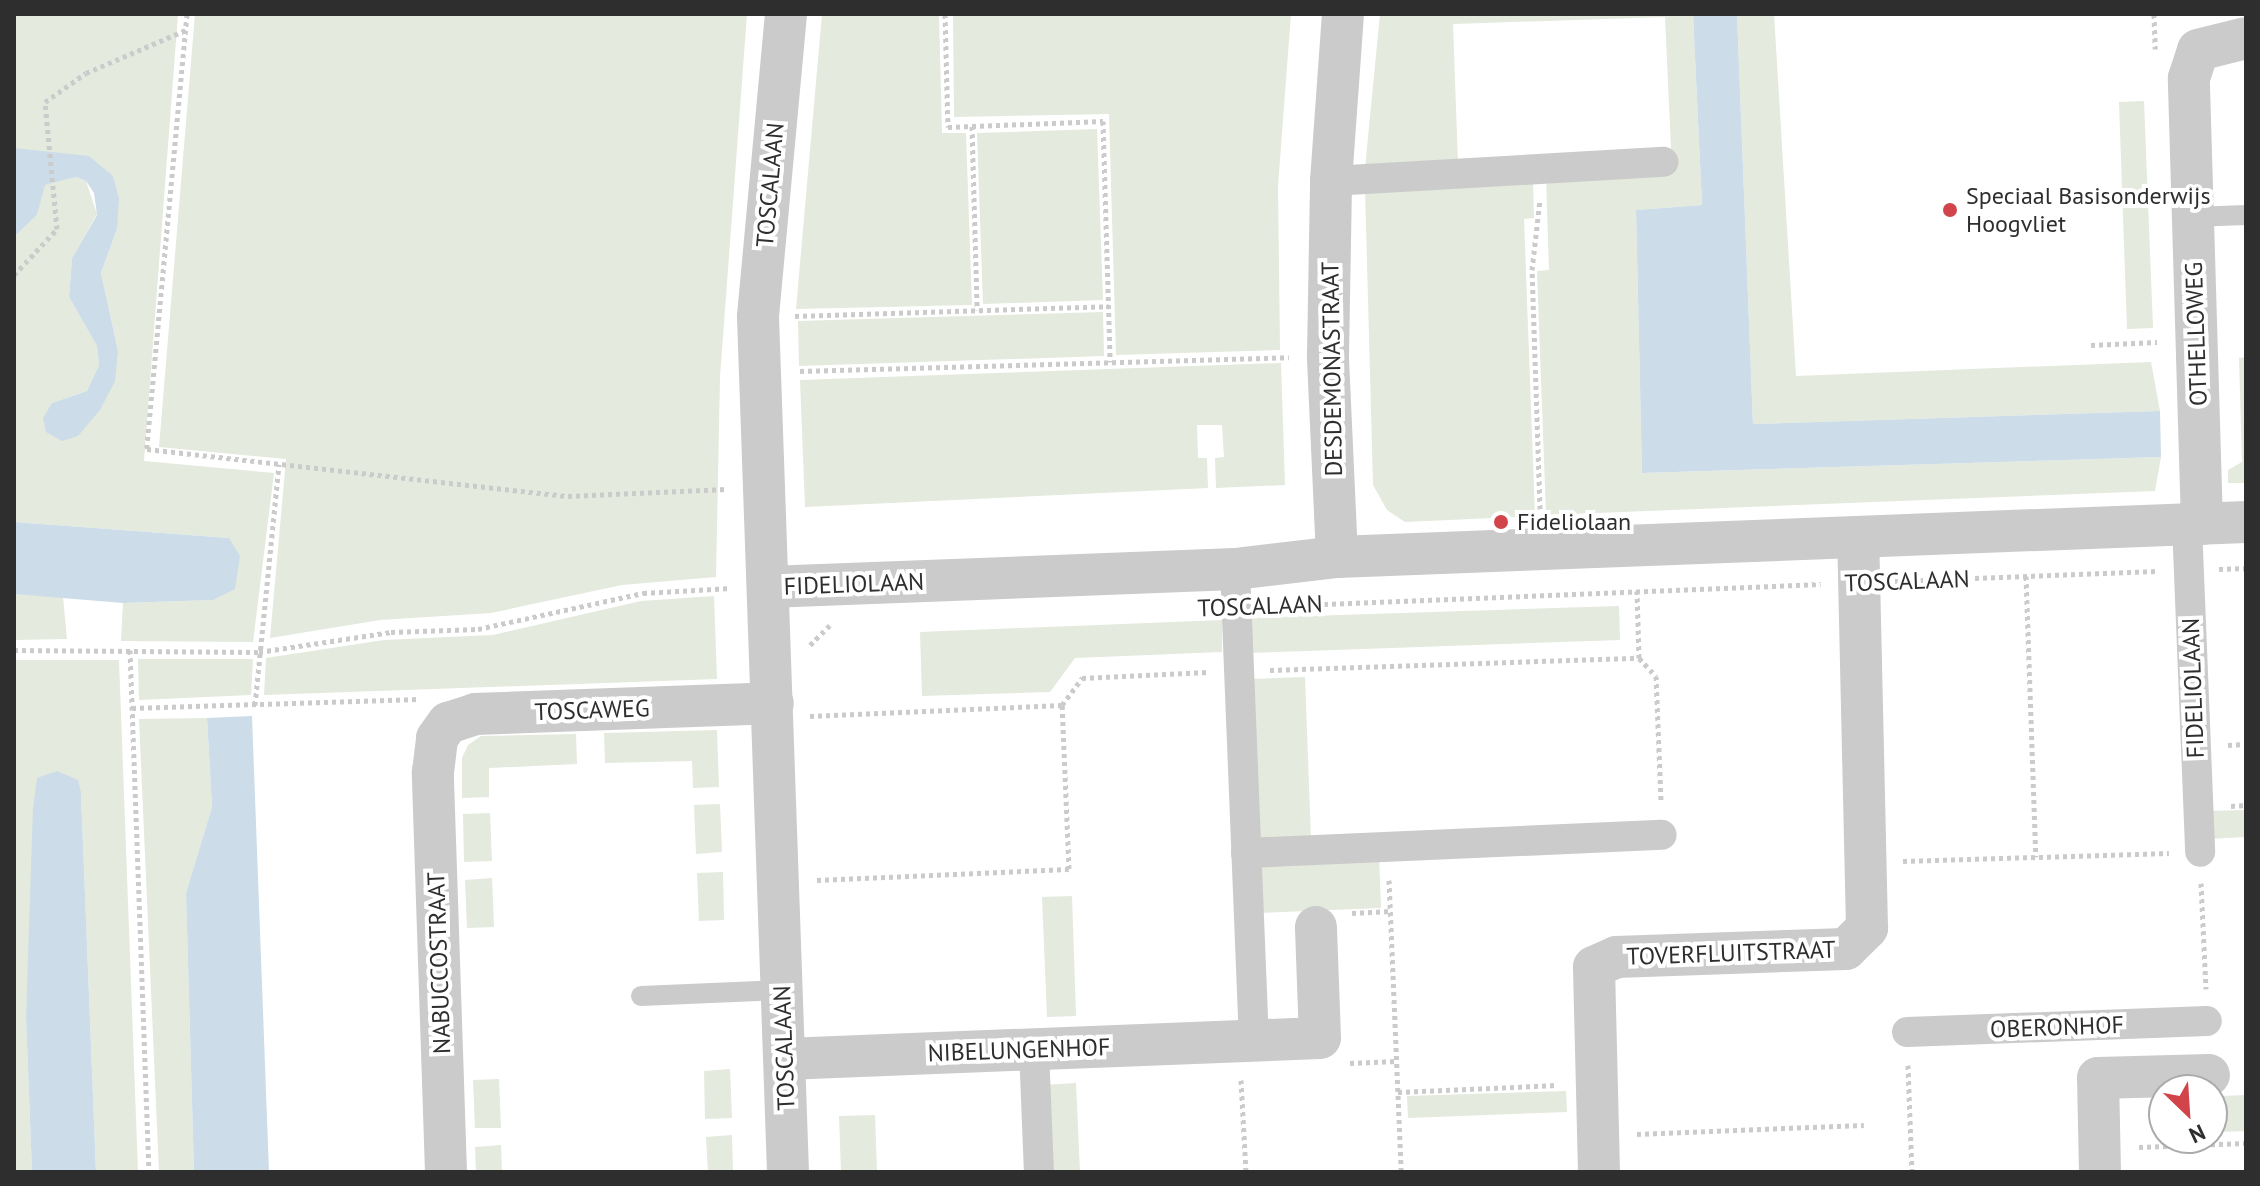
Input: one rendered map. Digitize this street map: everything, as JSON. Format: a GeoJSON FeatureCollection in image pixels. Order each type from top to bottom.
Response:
{"type":"FeatureCollection","features":[{"type":"Feature","properties":{"kind":"street","name":"TOSCALAAN"},"geometry":{"type":"LineString","coordinates":[[786,14],[758,317],[768,587],[791,702],[782,990],[788,1172]]}},
{"type":"Feature","properties":{"kind":"street","name":"DESDEMONASTRAAT"},"geometry":{"type":"LineString","coordinates":[[1337,557],[1328,356],[1331,181],[1343,14]]}},
{"type":"Feature","properties":{"kind":"street","name":"OTHELLOWEG"},"geometry":{"type":"LineString","coordinates":[[2194,524],[2189,78],[2198,50],[2246,38]]}},
{"type":"Feature","properties":{"kind":"street"},"geometry":{"type":"LineString","coordinates":[[1331,181],[1663,162]]}},
{"type":"Feature","properties":{"kind":"street","name":"FIDELIOLAAN"},"geometry":{"type":"LineString","coordinates":[[768,587],[1235,588],[1337,557],[2246,522]]}},
{"type":"Feature","properties":{"kind":"street","name":"FIDELIOLAAN"},"geometry":{"type":"LineString","coordinates":[[2194,524],[2188,570],[2200,852]]}},
{"type":"Feature","properties":{"kind":"street","name":"TOVERFLUITSTRAAT"},"geometry":{"type":"LineString","coordinates":[[1598,1154],[1594,967],[1616,957],[1846,949],[1867,928],[1858,537]]}},
{"type":"Feature","properties":{"kind":"street"},"geometry":{"type":"LineString","coordinates":[[1235,588],[1246,853],[1247,1054]]}},
{"type":"Feature","properties":{"kind":"street","name":"TOSCAWEG"},"geometry":{"type":"LineString","coordinates":[[434,754],[448,723],[475,714],[791,702]]}},
{"type":"Feature","properties":{"kind":"street","name":"NABUCCOSTRAAT"},"geometry":{"type":"LineString","coordinates":[[434,754],[446,1172]]}},
{"type":"Feature","properties":{"kind":"street"},"geometry":{"type":"LineString","coordinates":[[1246,853],[1662,835]]}},
{"type":"Feature","properties":{"kind":"street","name":"NIBELUNGENHOF"},"geometry":{"type":"LineString","coordinates":[[785,1059],[1034,1049],[1247,1054],[1320,1038],[1316,927]]}},
{"type":"Feature","properties":{"kind":"street","name":"OBERONHOF"},"geometry":{"type":"LineString","coordinates":[[1907,1032],[2207,1021]]}},
{"type":"Feature","properties":{"kind":"street"},"geometry":{"type":"LineString","coordinates":[[1034,1049],[1039,1172]]}},
{"type":"Feature","properties":{"kind":"street"},"geometry":{"type":"LineString","coordinates":[[2100,1160],[2098,1078],[2148,1077]]}},
{"type":"Feature","properties":{"kind":"lane"},"geometry":{"type":"LineString","coordinates":[[2191,217],[2246,215]]}},
{"type":"Feature","properties":{"kind":"lane"},"geometry":{"type":"LineString","coordinates":[[641,996],[782,990]]}},
{"type":"Feature","properties":{"kind":"path"},"geometry":{"type":"LineString","coordinates":[[187,14],[147,449],[568,496],[764,487]]}},
{"type":"Feature","properties":{"kind":"path"},"geometry":{"type":"LineString","coordinates":[[945,14],[948,127],[1103,121],[1110,362]]}},
{"type":"Feature","properties":{"kind":"path"},"geometry":{"type":"LineString","coordinates":[[2154,14],[2155,61]]}},
{"type":"Feature","properties":{"kind":"path"},"geometry":{"type":"LineString","coordinates":[[14,275],[57,229],[45,102],[86,73],[186,30]]}},
{"type":"Feature","properties":{"kind":"path"},"geometry":{"type":"LineString","coordinates":[[972,126],[977,310]]}},
{"type":"Feature","properties":{"kind":"path"},"geometry":{"type":"LineString","coordinates":[[1539,167],[1541,218],[1532,270],[1540,521]]}},
{"type":"Feature","properties":{"kind":"path"},"geometry":{"type":"LineString","coordinates":[[758,317],[1109,306]]}},
{"type":"Feature","properties":{"kind":"path"},"geometry":{"type":"LineString","coordinates":[[2091,345],[2166,341]]}},
{"type":"Feature","properties":{"kind":"path"},"geometry":{"type":"LineString","coordinates":[[759,372],[1328,356]]}},
{"type":"Feature","properties":{"kind":"path"},"geometry":{"type":"LineString","coordinates":[[255,705],[279,464]]}},
{"type":"Feature","properties":{"kind":"path","name":"TOSCALAAN"},"geometry":{"type":"LineString","coordinates":[[1235,588],[1857,583],[2246,568]]}},
{"type":"Feature","properties":{"kind":"path"},"geometry":{"type":"LineString","coordinates":[[2026,576],[2036,857]]}},
{"type":"Feature","properties":{"kind":"path"},"geometry":{"type":"LineString","coordinates":[[14,650],[259,652],[391,632],[478,629],[643,593],[768,587]]}},
{"type":"Feature","properties":{"kind":"path"},"geometry":{"type":"LineString","coordinates":[[807,659],[818,632],[845,622]]}},
{"type":"Feature","properties":{"kind":"path"},"geometry":{"type":"LineString","coordinates":[[130,650],[149,1172]]}},
{"type":"Feature","properties":{"kind":"path"},"geometry":{"type":"LineString","coordinates":[[1639,658],[1656,676],[1662,835]]}},
{"type":"Feature","properties":{"kind":"path"},"geometry":{"type":"LineString","coordinates":[[791,702],[810,731]]}},
{"type":"Feature","properties":{"kind":"path"},"geometry":{"type":"LineString","coordinates":[[817,880],[1069,869],[1062,705]]}},
{"type":"Feature","properties":{"kind":"path"},"geometry":{"type":"LineString","coordinates":[[1397,847],[1401,1172]]}},
{"type":"Feature","properties":{"kind":"path"},"geometry":{"type":"LineString","coordinates":[[1864,863],[2200,852],[2207,1021]]}},
{"type":"Feature","properties":{"kind":"path"},"geometry":{"type":"LineString","coordinates":[[816,865],[817,895]]}},
{"type":"Feature","properties":{"kind":"path"},"geometry":{"type":"LineString","coordinates":[[1907,1032],[1912,1172]]}},
{"type":"Feature","properties":{"kind":"path"},"geometry":{"type":"LineString","coordinates":[[1246,1172],[1247,1054]]}},
{"type":"Feature","properties":{"kind":"path"},"geometry":{"type":"LineString","coordinates":[[1398,1092],[1596,1084]]}},
{"type":"Feature","properties":{"kind":"path"},"geometry":{"type":"LineString","coordinates":[[1598,1154],[1864,1125]]}},
{"type":"Feature","properties":{"kind":"path"},"geometry":{"type":"LineString","coordinates":[[2100,1160],[2148,1152]]}},
{"type":"Feature","properties":{"kind":"shaded area"},"geometry":{"type":"Polygon","coordinates":[[[14,14],[178,14],[144,461],[274,473],[253,642],[121,641],[123,603],[213,600],[229,538],[14,522],[14,237],[37,215],[44,185],[76,177],[86,181],[97,214],[72,258],[69,297],[97,346],[99,365],[87,391],[52,403],[62,440],[118,351],[101,273],[117,229],[113,176],[14,148],[14,14]]]}},
{"type":"Feature","properties":{"kind":"shaded area"},"geometry":{"type":"Polygon","coordinates":[[[195,14],[747,14],[720,377],[716,577],[622,585],[491,613],[380,620],[270,638],[286,459],[159,447],[195,14]]]}},
{"type":"Feature","properties":{"kind":"shaded area"},"geometry":{"type":"Polygon","coordinates":[[[822,14],[939,14],[942,133],[966,133],[972,305],[796,309],[822,14]]]}},
{"type":"Feature","properties":{"kind":"shaded area"},"geometry":{"type":"Polygon","coordinates":[[[953,14],[1291,14],[1278,186],[1280,350],[1116,355],[1109,114],[954,117],[953,14]]]}},
{"type":"Feature","properties":{"kind":"shaded area"},"geometry":{"type":"Polygon","coordinates":[[[1380,14],[1693,14],[1702,205],[1636,210],[1642,473],[2161,457],[2155,491],[1546,515],[1537,271],[1549,270],[1546,177],[1672,170],[1665,17],[1453,24],[1458,164],[1365,168],[1380,14]]]}},
{"type":"Feature","properties":{"kind":"shaded area"},"geometry":{"type":"Polygon","coordinates":[[[1737,14],[1774,14],[1796,376],[2151,362],[2160,411],[1753,424],[1737,14]]]}},
{"type":"Feature","properties":{"kind":"shaded area"},"geometry":{"type":"Polygon","coordinates":[[[2144,101],[2153,328],[2127,329],[2119,102],[2144,101]]]}},
{"type":"Feature","properties":{"kind":"shaded area"},"geometry":{"type":"Polygon","coordinates":[[[1097,129],[1103,300],[983,304],[977,133],[1097,129]]]}},
{"type":"Feature","properties":{"kind":"shaded area"},"geometry":{"type":"Polygon","coordinates":[[[1533,180],[1534,218],[1524,219],[1535,516],[1405,522],[1387,510],[1373,485],[1365,188],[1533,180]]]}},
{"type":"Feature","properties":{"kind":"shaded area"},"geometry":{"type":"Polygon","coordinates":[[[1103,312],[1104,356],[799,366],[798,321],[1103,312]]]}},
{"type":"Feature","properties":{"kind":"shaded area"},"geometry":{"type":"Polygon","coordinates":[[[2246,357],[2246,483],[2228,483],[2228,470],[2242,462],[2239,358],[2246,357]]]}},
{"type":"Feature","properties":{"kind":"shaded area"},"geometry":{"type":"Polygon","coordinates":[[[1281,363],[1285,485],[1216,488],[1215,458],[1224,457],[1222,425],[1197,425],[1198,458],[1207,458],[1208,488],[805,507],[800,380],[1281,363]]]}},
{"type":"Feature","properties":{"kind":"shaded area"},"geometry":{"type":"Polygon","coordinates":[[[14,594],[63,597],[67,639],[14,640],[14,594]]]}},
{"type":"Feature","properties":{"kind":"shaded area"},"geometry":{"type":"Polygon","coordinates":[[[714,596],[717,679],[264,695],[266,658],[384,640],[493,635],[641,601],[714,596]]]}},
{"type":"Feature","properties":{"kind":"shaded area"},"geometry":{"type":"Polygon","coordinates":[[[1619,606],[1620,640],[1247,653],[1246,618],[1619,606]]]}},
{"type":"Feature","properties":{"kind":"shaded area"},"geometry":{"type":"Polygon","coordinates":[[[1222,620],[1222,652],[1075,658],[1050,692],[922,696],[920,632],[1222,620]]]}},
{"type":"Feature","properties":{"kind":"shaded area"},"geometry":{"type":"Polygon","coordinates":[[[138,659],[253,659],[251,695],[139,700],[138,659]]]}},
{"type":"Feature","properties":{"kind":"shaded area"},"geometry":{"type":"Polygon","coordinates":[[[14,660],[119,660],[138,1172],[96,1172],[81,793],[38,778],[26,1017],[32,1172],[14,1172],[14,660]]]}},
{"type":"Feature","properties":{"kind":"shaded area"},"geometry":{"type":"Polygon","coordinates":[[[1305,677],[1311,839],[1256,841],[1250,679],[1305,677]]]}},
{"type":"Feature","properties":{"kind":"shaded area"},"geometry":{"type":"Polygon","coordinates":[[[207,718],[212,807],[186,893],[194,1172],[159,1172],[139,719],[207,718]]]}},
{"type":"Feature","properties":{"kind":"shaded area"},"geometry":{"type":"Polygon","coordinates":[[[717,730],[719,787],[693,788],[692,761],[605,763],[604,733],[717,730]]]}},
{"type":"Feature","properties":{"kind":"shaded area"},"geometry":{"type":"Polygon","coordinates":[[[576,734],[577,764],[489,768],[489,797],[462,798],[462,758],[468,745],[481,736],[576,734]]]}},
{"type":"Feature","properties":{"kind":"shaded area"},"geometry":{"type":"Polygon","coordinates":[[[720,804],[722,852],[696,854],[694,805],[720,804]]]}},
{"type":"Feature","properties":{"kind":"shaded area"},"geometry":{"type":"Polygon","coordinates":[[[2246,810],[2246,837],[2208,839],[2206,811],[2246,810]]]}},
{"type":"Feature","properties":{"kind":"shaded area"},"geometry":{"type":"Polygon","coordinates":[[[490,813],[492,861],[464,862],[463,814],[490,813]]]}},
{"type":"Feature","properties":{"kind":"shaded area"},"geometry":{"type":"Polygon","coordinates":[[[1379,856],[1381,908],[1259,913],[1257,862],[1379,856]]]}},
{"type":"Feature","properties":{"kind":"shaded area"},"geometry":{"type":"Polygon","coordinates":[[[723,872],[724,920],[699,921],[697,873],[723,872]]]}},
{"type":"Feature","properties":{"kind":"shaded area"},"geometry":{"type":"Polygon","coordinates":[[[492,878],[494,927],[467,928],[465,880],[492,878]]]}},
{"type":"Feature","properties":{"kind":"shaded area"},"geometry":{"type":"Polygon","coordinates":[[[1072,896],[1076,1016],[1047,1017],[1042,897],[1072,896]]]}},
{"type":"Feature","properties":{"kind":"shaded area"},"geometry":{"type":"Polygon","coordinates":[[[730,1069],[732,1118],[705,1119],[704,1071],[730,1069]]]}},
{"type":"Feature","properties":{"kind":"shaded area"},"geometry":{"type":"Polygon","coordinates":[[[499,1079],[501,1128],[475,1128],[473,1080],[499,1079]]]}},
{"type":"Feature","properties":{"kind":"shaded area"},"geometry":{"type":"Polygon","coordinates":[[[1076,1083],[1080,1172],[1046,1172],[1043,1085],[1076,1083]]]}},
{"type":"Feature","properties":{"kind":"shaded area"},"geometry":{"type":"Polygon","coordinates":[[[1566,1091],[1567,1112],[1408,1118],[1407,1096],[1566,1091]]]}},
{"type":"Feature","properties":{"kind":"shaded area"},"geometry":{"type":"Polygon","coordinates":[[[2246,1095],[2246,1131],[2228,1132],[2228,1096],[2246,1095]]]}},
{"type":"Feature","properties":{"kind":"shaded area"},"geometry":{"type":"Polygon","coordinates":[[[875,1115],[877,1172],[841,1172],[839,1116],[875,1115]]]}},
{"type":"Feature","properties":{"kind":"shaded area"},"geometry":{"type":"Polygon","coordinates":[[[732,1135],[733,1172],[708,1172],[706,1137],[732,1135]]]}},
{"type":"Feature","properties":{"kind":"shaded area"},"geometry":{"type":"Polygon","coordinates":[[[501,1145],[502,1172],[476,1172],[475,1147],[501,1145]]]}},
{"type":"Feature","properties":{"kind":"water"},"geometry":{"type":"Polygon","coordinates":[[[1693,14],[1737,14],[1753,424],[2160,411],[2161,457],[1642,473],[1636,210],[1702,205],[1693,14]]]}},
{"type":"Feature","properties":{"kind":"water"},"geometry":{"type":"Polygon","coordinates":[[[14,148],[89,156],[113,176],[119,199],[117,229],[101,273],[118,351],[115,381],[100,410],[78,436],[62,441],[46,432],[43,418],[52,403],[87,391],[99,365],[97,346],[69,297],[72,258],[97,215],[94,193],[86,181],[76,177],[45,185],[37,215],[14,237],[14,148]]]}},
{"type":"Feature","properties":{"kind":"water"},"geometry":{"type":"Polygon","coordinates":[[[14,522],[229,538],[240,556],[235,589],[213,600],[123,603],[14,594],[14,522]]]}},
{"type":"Feature","properties":{"kind":"water"},"geometry":{"type":"Polygon","coordinates":[[[252,716],[269,1172],[194,1172],[186,893],[212,807],[207,718],[252,716]]]}},
{"type":"Feature","properties":{"kind":"water"},"geometry":{"type":"Polygon","coordinates":[[[57,771],[78,780],[81,793],[96,1172],[32,1172],[26,1017],[33,808],[37,778],[57,771]]]}},
{"type":"Feature","properties":{"kind":"place","name":"Speciaal Basisonderwijs Hoogvliet"},"geometry":{"type":"Point","coordinates":[1950,210]}},
{"type":"Feature","properties":{"kind":"place","name":"Fideliolaan"},"geometry":{"type":"Point","coordinates":[1501,522]}}]}
